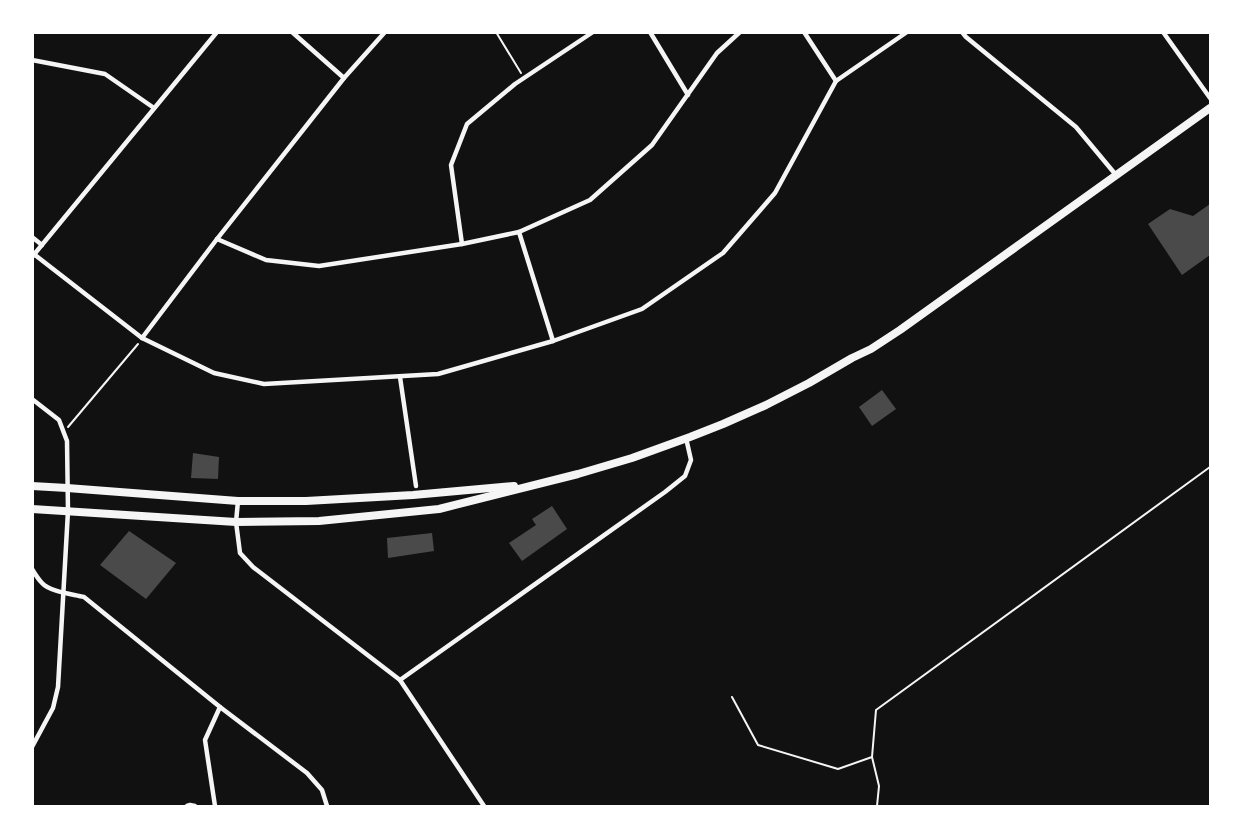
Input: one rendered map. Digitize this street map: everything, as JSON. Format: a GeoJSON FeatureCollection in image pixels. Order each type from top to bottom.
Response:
{"type":"FeatureCollection","features":[{"type":"Feature","properties":{"kind":"main road"},"geometry":{"type":"LineString","coordinates":[[32,509],[236,522],[319,521],[439,509],[578,474],[632,458],[724,424],[766,405],[872,349],[1210,108]]}},
{"type":"Feature","properties":{"kind":"main road"},"geometry":{"type":"LineString","coordinates":[[32,486],[238,501],[306,501],[414,495],[539,484]]}},
{"type":"Feature","properties":{"kind":"street"},"geometry":{"type":"LineString","coordinates":[[217,32],[34,256],[142,338],[214,373],[264,384],[438,374],[553,341],[642,309],[723,253],[775,193],[836,81],[907,32]]}},
{"type":"Feature","properties":{"kind":"street"},"geometry":{"type":"LineString","coordinates":[[292,32],[344,78]]}},
{"type":"Feature","properties":{"kind":"street"},"geometry":{"type":"LineString","coordinates":[[142,338],[217,239],[344,78],[385,32]]}},
{"type":"Feature","properties":{"kind":"street"},"geometry":{"type":"LineString","coordinates":[[462,244],[451,165],[467,124],[515,84],[593,32]]}},
{"type":"Feature","properties":{"kind":"street"},"geometry":{"type":"LineString","coordinates":[[650,32],[688,95]]}},
{"type":"Feature","properties":{"kind":"street"},"geometry":{"type":"LineString","coordinates":[[217,239],[266,260],[319,266],[462,244],[519,232],[590,200],[652,145],[717,53],[740,32]]}},
{"type":"Feature","properties":{"kind":"street"},"geometry":{"type":"LineString","coordinates":[[804,32],[836,81]]}},
{"type":"Feature","properties":{"kind":"street"},"geometry":{"type":"LineString","coordinates":[[962,32],[1076,127],[1116,175]]}},
{"type":"Feature","properties":{"kind":"street"},"geometry":{"type":"LineString","coordinates":[[1163,32],[1210,98]]}},
{"type":"Feature","properties":{"kind":"street"},"geometry":{"type":"LineString","coordinates":[[32,60],[104,74],[154,108]]}},
{"type":"Feature","properties":{"kind":"street"},"geometry":{"type":"LineString","coordinates":[[519,232],[553,341]]}},
{"type":"Feature","properties":{"kind":"street"},"geometry":{"type":"LineString","coordinates":[[32,237],[42,245]]}},
{"type":"Feature","properties":{"kind":"street"},"geometry":{"type":"LineString","coordinates":[[400,377],[416,486]]}},
{"type":"Feature","properties":{"kind":"street"},"geometry":{"type":"LineString","coordinates":[[32,398],[59,420],[67,441],[68,511],[58,687],[53,708],[32,747]]}},
{"type":"Feature","properties":{"kind":"street"},"geometry":{"type":"LineString","coordinates":[[400,680],[685,476],[691,460],[686,438]]}},
{"type":"Feature","properties":{"kind":"street"},"geometry":{"type":"LineString","coordinates":[[238,501],[236,522],[240,553],[253,567],[400,680],[484,806]]}},
{"type":"Feature","properties":{"kind":"street"},"geometry":{"type":"LineString","coordinates":[[32,569],[43,585],[63,594],[84,597],[220,707],[306,773],[322,790],[327,806]]}},
{"type":"Feature","properties":{"kind":"street"},"geometry":{"type":"LineString","coordinates":[[215,806],[205,740],[220,707]]}},
{"type":"Feature","properties":{"kind":"street"},"geometry":{"type":"LineString","coordinates":[[187,806],[195,806]]}},
{"type":"Feature","properties":{"kind":"path"},"geometry":{"type":"LineString","coordinates":[[496,32],[524,78]]}},
{"type":"Feature","properties":{"kind":"path"},"geometry":{"type":"LineString","coordinates":[[64,432],[142,338]]}},
{"type":"Feature","properties":{"kind":"path"},"geometry":{"type":"LineString","coordinates":[[877,806],[879,786],[872,756],[876,710],[1210,467]]}},
{"type":"Feature","properties":{"kind":"path"},"geometry":{"type":"LineString","coordinates":[[732,696],[758,745],[838,769],[872,756]]}},
{"type":"Feature","properties":{"kind":"building"},"geometry":{"type":"Polygon","coordinates":[[[1210,204],[1210,255],[1182,275],[1148,224],[1170,209],[1193,216],[1210,204]]]}},
{"type":"Feature","properties":{"kind":"building"},"geometry":{"type":"Polygon","coordinates":[[[882,390],[896,409],[872,426],[859,407],[882,390]]]}},
{"type":"Feature","properties":{"kind":"building"},"geometry":{"type":"Polygon","coordinates":[[[193,453],[219,457],[218,479],[191,478],[193,453]]]}},
{"type":"Feature","properties":{"kind":"building"},"geometry":{"type":"Polygon","coordinates":[[[552,506],[567,529],[522,561],[509,543],[536,525],[532,519],[552,506]]]}},
{"type":"Feature","properties":{"kind":"building"},"geometry":{"type":"Polygon","coordinates":[[[129,531],[176,563],[146,599],[100,565],[129,531]]]}},
{"type":"Feature","properties":{"kind":"building"},"geometry":{"type":"Polygon","coordinates":[[[432,533],[434,551],[388,558],[387,538],[432,533]]]}}]}
